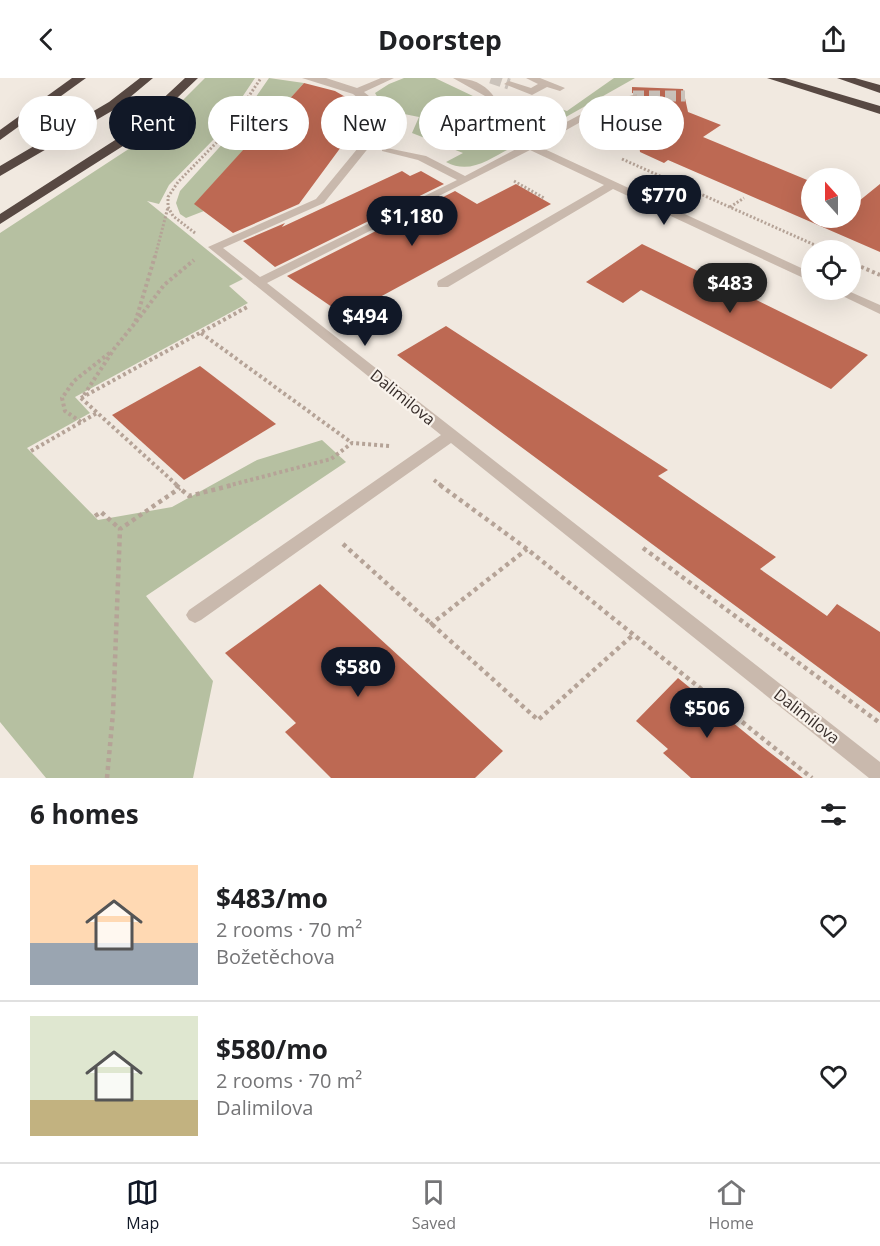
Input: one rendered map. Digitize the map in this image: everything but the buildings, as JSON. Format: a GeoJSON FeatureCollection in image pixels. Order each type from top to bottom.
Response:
{"type":"FeatureCollection","features":[{"type":"Feature","properties":{"kind":"highway"},"geometry":{"type":"LineString","coordinates":[[0,136],[80,78]]}},
{"type":"Feature","properties":{"kind":"highway"},"geometry":{"type":"LineString","coordinates":[[0,172],[112,105],[147,78]]}},
{"type":"Feature","properties":{"kind":"highway"},"geometry":{"type":"LineString","coordinates":[[0,220],[130,136],[192,78]]}},
{"type":"Feature","properties":{"kind":"highway"},"geometry":{"type":"LineString","coordinates":[[772,78],[880,110]]}},
{"type":"Feature","properties":{"kind":"highway"},"geometry":{"type":"LineString","coordinates":[[843,78],[880,89]]}},
{"type":"Feature","properties":{"kind":"street"},"geometry":{"type":"LineString","coordinates":[[214,248],[320,201],[334,187],[386,120],[382,111],[360,91],[307,78]]}},
{"type":"Feature","properties":{"kind":"street"},"geometry":{"type":"LineString","coordinates":[[360,91],[389,78]]}},
{"type":"Feature","properties":{"kind":"street"},"geometry":{"type":"LineString","coordinates":[[458,78],[490,96]]}},
{"type":"Feature","properties":{"kind":"street"},"geometry":{"type":"LineString","coordinates":[[531,78],[560,88]]}},
{"type":"Feature","properties":{"kind":"street"},"geometry":{"type":"LineString","coordinates":[[509,84],[532,92],[546,83]]}},
{"type":"Feature","properties":{"kind":"street"},"geometry":{"type":"LineString","coordinates":[[390,150],[422,158],[465,180]]}},
{"type":"Feature","properties":{"kind":"street"},"geometry":{"type":"LineString","coordinates":[[259,282],[522,150]]}},
{"type":"Feature","properties":{"kind":"street"},"geometry":{"type":"LineString","coordinates":[[539,150],[801,273]]}},
{"type":"Feature","properties":{"kind":"street"},"geometry":{"type":"LineString","coordinates":[[443,284],[613,185]]}},
{"type":"Feature","properties":{"kind":"street","name":"Dalimilova"},"geometry":{"type":"LineString","coordinates":[[214,248],[880,774]]}},
{"type":"Feature","properties":{"kind":"street"},"geometry":{"type":"LineString","coordinates":[[858,300],[880,310]]}},
{"type":"Feature","properties":{"kind":"street","name":"Dalimilova"},"geometry":{"type":"LineString","coordinates":[[195,615],[451,436]]}},
{"type":"Feature","properties":{"kind":"path"},"geometry":{"type":"LineString","coordinates":[[136,322],[155,263],[156,239],[168,207],[171,191],[220,139],[261,78]]}},
{"type":"Feature","properties":{"kind":"path"},"geometry":{"type":"LineString","coordinates":[[601,150],[605,152]]}},
{"type":"Feature","properties":{"kind":"path"},"geometry":{"type":"LineString","coordinates":[[616,157],[803,240]]}},
{"type":"Feature","properties":{"kind":"path"},"geometry":{"type":"LineString","coordinates":[[510,179],[568,211]]}},
{"type":"Feature","properties":{"kind":"path"},"geometry":{"type":"LineString","coordinates":[[729,207],[744,198]]}},
{"type":"Feature","properties":{"kind":"path"},"geometry":{"type":"LineString","coordinates":[[81,398],[98,380],[115,349],[164,285],[178,272],[214,248],[173,216],[168,207]]}},
{"type":"Feature","properties":{"kind":"path"},"geometry":{"type":"LineString","coordinates":[[861,266],[880,275]]}},
{"type":"Feature","properties":{"kind":"path"},"geometry":{"type":"LineString","coordinates":[[81,398],[271,292]]}},
{"type":"Feature","properties":{"kind":"path"},"geometry":{"type":"LineString","coordinates":[[201,333],[352,443],[394,447],[527,549],[813,778]]}},
{"type":"Feature","properties":{"kind":"path"},"geometry":{"type":"LineString","coordinates":[[81,422],[65,411],[62,398],[74,381],[115,349]]}},
{"type":"Feature","properties":{"kind":"path"},"geometry":{"type":"LineString","coordinates":[[81,398],[189,496],[331,459],[352,443]]}},
{"type":"Feature","properties":{"kind":"path"},"geometry":{"type":"LineString","coordinates":[[31,451],[97,413]]}},
{"type":"Feature","properties":{"kind":"path"},"geometry":{"type":"LineString","coordinates":[[120,529],[180,488]]}},
{"type":"Feature","properties":{"kind":"path"},"geometry":{"type":"LineString","coordinates":[[94,516],[101,512],[120,529]]}},
{"type":"Feature","properties":{"kind":"path"},"geometry":{"type":"LineString","coordinates":[[323,525],[430,625],[538,720],[633,635]]}},
{"type":"Feature","properties":{"kind":"path"},"geometry":{"type":"LineString","coordinates":[[107,778],[113,712],[120,529]]}},
{"type":"Feature","properties":{"kind":"path"},"geometry":{"type":"LineString","coordinates":[[639,545],[880,723]]}},
{"type":"Feature","properties":{"kind":"path"},"geometry":{"type":"LineString","coordinates":[[430,625],[527,549]]}},
{"type":"Feature","properties":{"kind":"green space"},"geometry":{"type":"Polygon","coordinates":[[[205,78],[255,78],[243,96],[208,96],[208,145],[169,185],[159,204],[147,201],[243,279],[229,286],[248,303],[75,397],[90,413],[27,448],[98,520],[172,507],[257,460],[322,440],[346,462],[146,596],[213,681],[193,778],[46,778],[0,722],[0,233],[127,150],[196,150],[196,96],[187,96],[205,78]]]}},
{"type":"Feature","properties":{"kind":"green space"},"geometry":{"type":"Polygon","coordinates":[[[269,78],[304,83],[292,96],[257,96],[269,78]]]}},
{"type":"Feature","properties":{"kind":"green space"},"geometry":{"type":"Polygon","coordinates":[[[404,78],[435,78],[473,96],[419,96],[419,117],[407,115],[407,96],[377,96],[375,93],[404,78]]]}},
{"type":"Feature","properties":{"kind":"green space"},"geometry":{"type":"Polygon","coordinates":[[[614,78],[635,78],[603,96],[588,96],[614,78]]]}},
{"type":"Feature","properties":{"kind":"green space"},"geometry":{"type":"Polygon","coordinates":[[[579,103],[579,110],[567,116],[567,111],[579,103]]]}},
{"type":"Feature","properties":{"kind":"green space"},"geometry":{"type":"Polygon","coordinates":[[[419,117],[419,136],[412,133],[419,117]]]}},
{"type":"Feature","properties":{"kind":"green space"},"geometry":{"type":"Polygon","coordinates":[[[217,150],[244,150],[195,204],[204,211],[186,218],[180,214],[176,203],[180,191],[217,150]]]}},
{"type":"Feature","properties":{"kind":"green space"},"geometry":{"type":"Polygon","coordinates":[[[455,150],[507,150],[487,161],[471,166],[455,166],[446,162],[463,153],[455,150]]]}},
{"type":"Feature","properties":{"kind":"tunnel"},"geometry":{"type":"LineString","coordinates":[[491,78],[509,84]]}}]}
